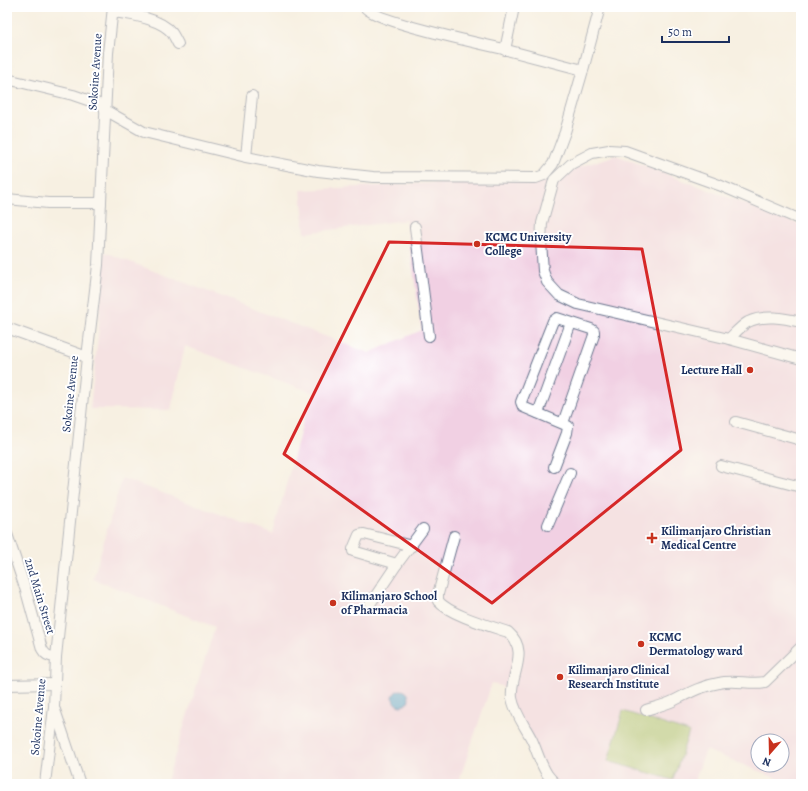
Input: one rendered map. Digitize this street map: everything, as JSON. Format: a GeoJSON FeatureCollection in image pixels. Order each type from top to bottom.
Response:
{"type":"FeatureCollection","features":[{"type":"Feature","properties":{"kind":"street"},"geometry":{"type":"LineString","coordinates":[[365,7],[366,10],[377,15],[415,28],[583,70]]}},
{"type":"Feature","properties":{"kind":"street"},"geometry":{"type":"LineString","coordinates":[[505,50],[514,7]]}},
{"type":"Feature","properties":{"kind":"street"},"geometry":{"type":"LineString","coordinates":[[7,79],[73,96],[105,108],[144,132],[246,157],[318,172],[373,177],[536,178],[544,175],[553,164],[565,132],[600,7]]}},
{"type":"Feature","properties":{"kind":"street"},"geometry":{"type":"LineString","coordinates":[[113,10],[137,16],[164,26],[173,34],[178,44]]}},
{"type":"Feature","properties":{"kind":"street","name":"Sokoine Avenue"},"geometry":{"type":"LineString","coordinates":[[45,784],[54,707],[56,658],[98,265],[108,53],[113,10]]}},
{"type":"Feature","properties":{"kind":"street"},"geometry":{"type":"LineString","coordinates":[[246,157],[252,96]]}},
{"type":"Feature","properties":{"kind":"street"},"geometry":{"type":"LineString","coordinates":[[801,220],[719,185],[624,151],[609,150],[592,153],[571,164],[554,180],[544,212],[541,241],[543,271],[547,282],[559,295],[578,304],[729,339],[801,359]]}},
{"type":"Feature","properties":{"kind":"street"},"geometry":{"type":"LineString","coordinates":[[7,198],[48,203],[101,203]]}},
{"type":"Feature","properties":{"kind":"street"},"geometry":{"type":"LineString","coordinates":[[415,226],[429,336]]}},
{"type":"Feature","properties":{"kind":"street"},"geometry":{"type":"LineString","coordinates":[[729,339],[747,322],[759,318],[773,317],[801,322]]}},
{"type":"Feature","properties":{"kind":"street"},"geometry":{"type":"LineString","coordinates":[[554,467],[567,433],[568,426],[538,412],[523,407],[521,402],[553,320],[557,318],[594,331],[594,335],[563,423]]}},
{"type":"Feature","properties":{"kind":"street"},"geometry":{"type":"LineString","coordinates":[[538,412],[571,323]]}},
{"type":"Feature","properties":{"kind":"street"},"geometry":{"type":"LineString","coordinates":[[7,328],[87,357]]}},
{"type":"Feature","properties":{"kind":"street"},"geometry":{"type":"LineString","coordinates":[[736,422],[801,440]]}},
{"type":"Feature","properties":{"kind":"street"},"geometry":{"type":"LineString","coordinates":[[721,466],[801,487]]}},
{"type":"Feature","properties":{"kind":"street"},"geometry":{"type":"LineString","coordinates":[[548,525],[570,473]]}},
{"type":"Feature","properties":{"kind":"street"},"geometry":{"type":"LineString","coordinates":[[370,604],[423,529]]}},
{"type":"Feature","properties":{"kind":"street","name":"2nd Main Street"},"geometry":{"type":"LineString","coordinates":[[7,534],[26,590],[42,649],[50,657],[56,658]]}},
{"type":"Feature","properties":{"kind":"street"},"geometry":{"type":"LineString","coordinates":[[397,564],[353,551],[359,535],[364,534],[412,546]]}},
{"type":"Feature","properties":{"kind":"street"},"geometry":{"type":"LineString","coordinates":[[454,536],[438,594],[438,602],[443,607],[457,614],[508,632],[513,636],[519,648],[512,688],[512,698],[515,711],[531,738],[544,770],[553,782],[558,784]]}},
{"type":"Feature","properties":{"kind":"street"},"geometry":{"type":"LineString","coordinates":[[646,710],[672,702],[687,693],[708,685],[732,681],[765,682],[801,647]]}},
{"type":"Feature","properties":{"kind":"street"},"geometry":{"type":"LineString","coordinates":[[7,685],[54,684]]}},
{"type":"Feature","properties":{"kind":"street"},"geometry":{"type":"LineString","coordinates":[[54,707],[80,784]]}},
{"type":"Feature","properties":{"kind":"highlighted area"},"geometry":{"type":"Polygon","coordinates":[[[389,242],[642,249],[681,450],[492,603],[284,454],[389,242]]]}},
{"type":"Feature","properties":{"kind":"shaded area"},"geometry":{"type":"Polygon","coordinates":[[[616,155],[801,225],[801,784],[791,784],[764,773],[790,773],[790,733],[750,733],[750,768],[706,750],[693,784],[548,784],[511,714],[509,689],[492,683],[458,784],[166,784],[215,627],[93,579],[122,478],[273,534],[307,407],[314,393],[185,346],[171,410],[90,409],[99,328],[104,252],[369,353],[422,330],[406,220],[305,233],[301,190],[454,182],[539,180],[616,155]]]}},
{"type":"Feature","properties":{"kind":"green space"},"geometry":{"type":"Polygon","coordinates":[[[623,711],[689,732],[673,780],[608,761],[623,711]]]}},
{"type":"Feature","properties":{"kind":"water"},"geometry":{"type":"Polygon","coordinates":[[[401,690],[407,692],[409,698],[407,704],[401,706],[395,704],[393,698],[395,692],[401,690]]]}},
{"type":"Feature","properties":{"kind":"place","name":"KCMC University College"},"geometry":{"type":"Point","coordinates":[477,244]}},
{"type":"Feature","properties":{"kind":"place","name":"Lecture Hall"},"geometry":{"type":"Point","coordinates":[750,370]}},
{"type":"Feature","properties":{"kind":"place","name":"Kilimanjaro Christian Medical Centre"},"geometry":{"type":"Point","coordinates":[652,538]}},
{"type":"Feature","properties":{"kind":"place","name":"Kilimanjaro School of Pharmacia"},"geometry":{"type":"Point","coordinates":[333,603]}},
{"type":"Feature","properties":{"kind":"place","name":"KCMC Dermatology ward"},"geometry":{"type":"Point","coordinates":[641,644]}},
{"type":"Feature","properties":{"kind":"place","name":"Kilimanjaro Clinical Research Institute"},"geometry":{"type":"Point","coordinates":[560,677]}}]}
